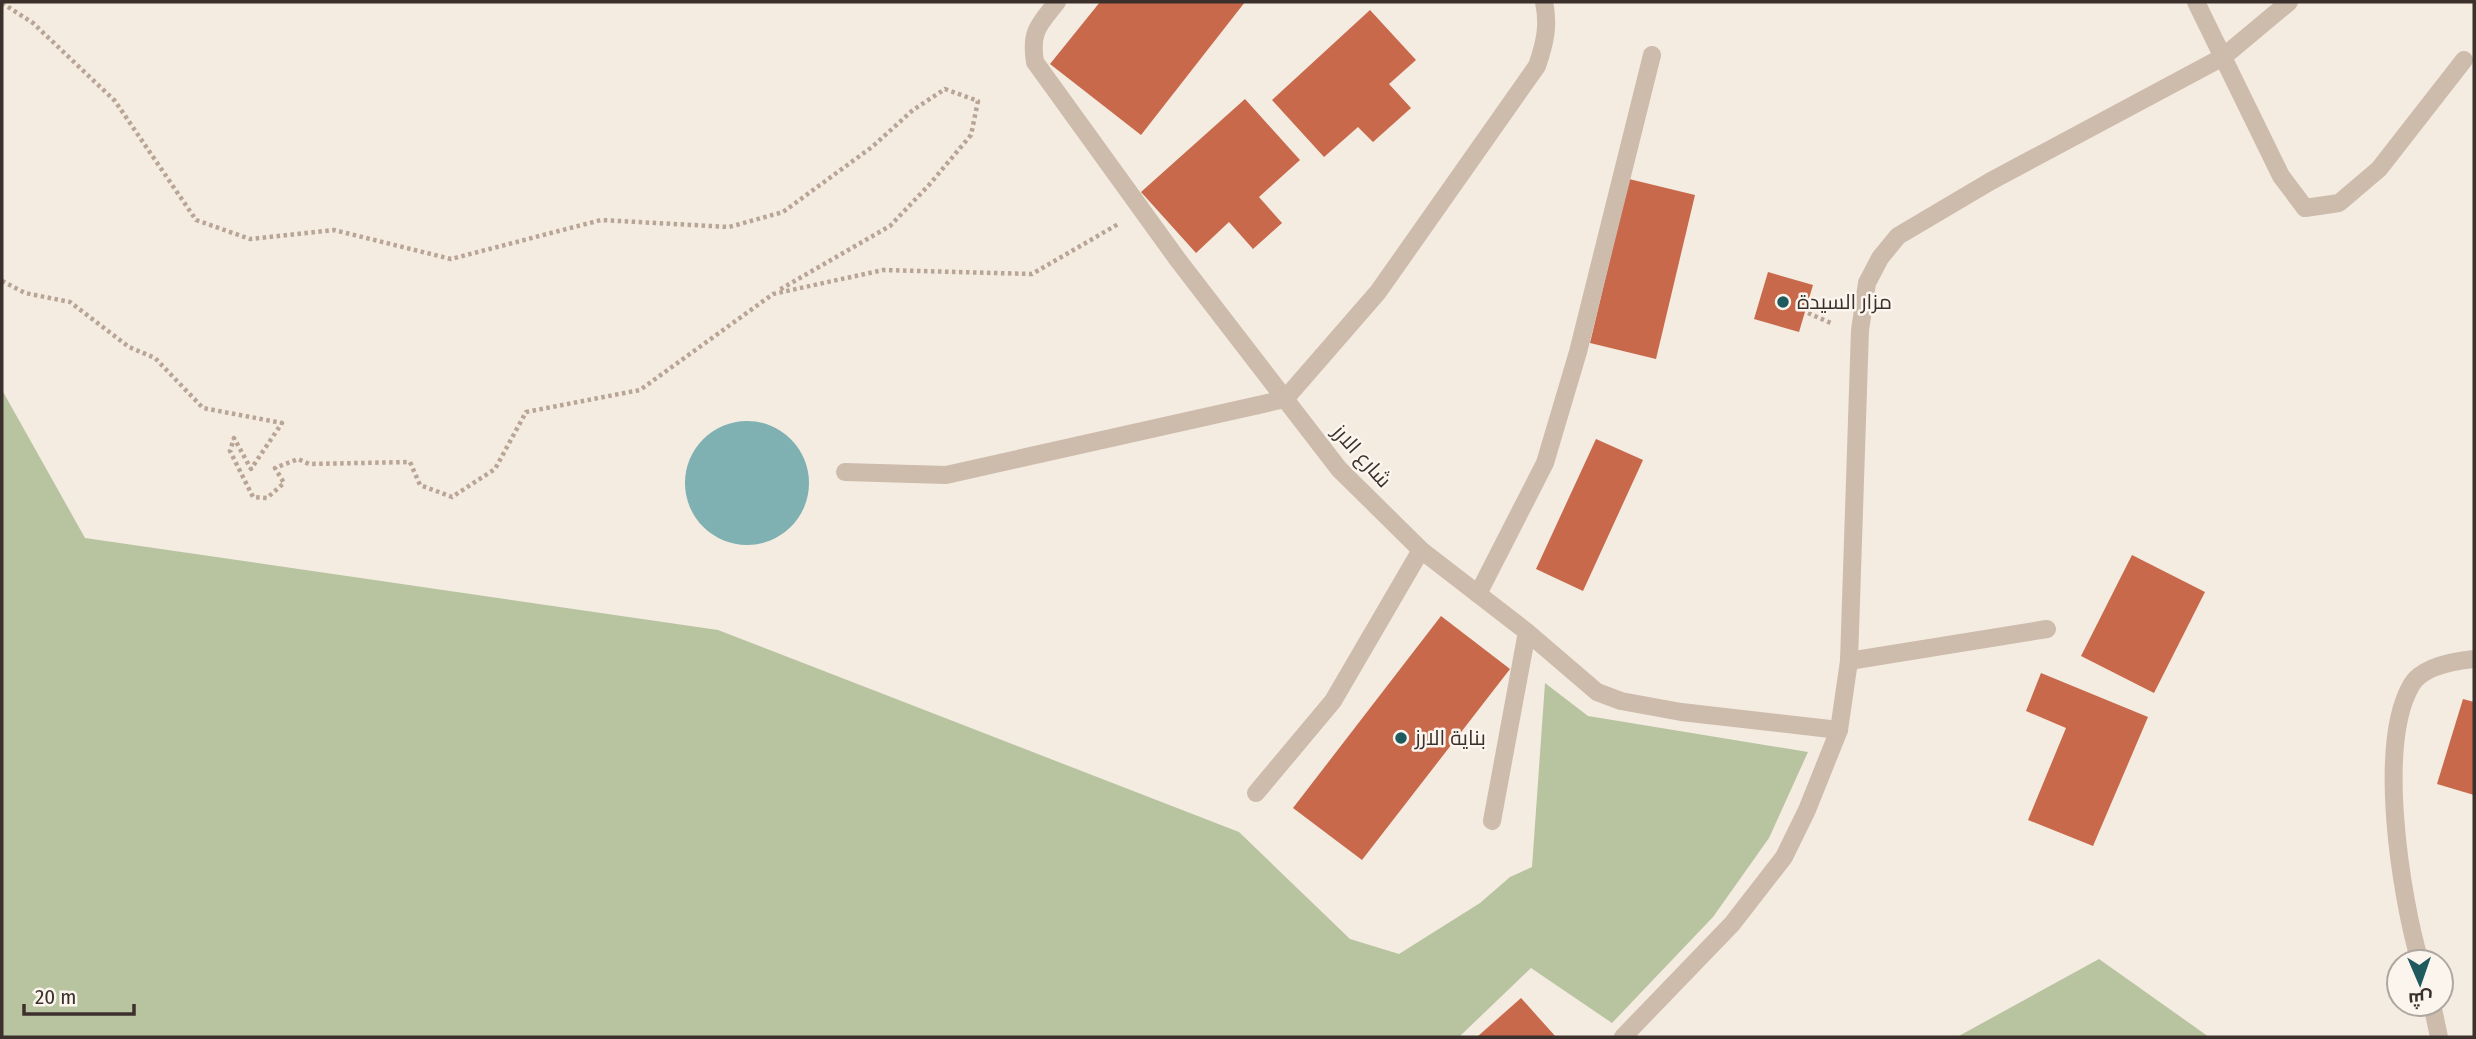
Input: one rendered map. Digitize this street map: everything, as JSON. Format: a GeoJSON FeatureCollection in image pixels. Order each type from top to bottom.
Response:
{"type":"FeatureCollection","features":[{"type":"Feature","properties":{"kind":"street","name":"شارع الارز"},"geometry":{"type":"LineString","coordinates":[[1057,2],[1038,25],[1032,42],[1035,62],[1142,210],[1339,469],[1421,550],[1527,632],[1597,692],[1620,701],[1681,712],[1839,730]]}},
{"type":"Feature","properties":{"kind":"street"},"geometry":{"type":"LineString","coordinates":[[845,472],[947,475],[1285,399],[1378,292],[1537,66],[1545,45],[1548,21],[1544,2]]}},
{"type":"Feature","properties":{"kind":"street"},"geometry":{"type":"LineString","coordinates":[[2196,2],[2281,176],[2305,208],[2339,203],[2379,169],[2464,61]]}},
{"type":"Feature","properties":{"kind":"street"},"geometry":{"type":"LineString","coordinates":[[1623,1037],[1732,923],[1784,857],[1807,810],[1839,730],[1849,661],[1860,330],[1867,283],[1880,258],[1898,236],[1991,181],[2222,57],[2289,2]]}},
{"type":"Feature","properties":{"kind":"street"},"geometry":{"type":"LineString","coordinates":[[1478,594],[1545,463],[1578,352],[1652,55]]}},
{"type":"Feature","properties":{"kind":"street"},"geometry":{"type":"LineString","coordinates":[[1256,793],[1333,701],[1421,550]]}},
{"type":"Feature","properties":{"kind":"street"},"geometry":{"type":"LineString","coordinates":[[1849,661],[2046,629]]}},
{"type":"Feature","properties":{"kind":"street"},"geometry":{"type":"LineString","coordinates":[[1492,821],[1527,632]]}},
{"type":"Feature","properties":{"kind":"street"},"geometry":{"type":"LineString","coordinates":[[2416,948],[2411,933],[2395,818],[2395,750],[2401,709],[2413,681],[2439,665],[2474,659]]}},
{"type":"Feature","properties":{"kind":"street"},"geometry":{"type":"LineString","coordinates":[[2435,1018],[2439,1037]]}},
{"type":"Feature","properties":{"kind":"path"},"geometry":{"type":"LineString","coordinates":[[2,3],[33,23],[115,101],[196,220],[250,239],[334,230],[451,259],[601,220],[729,227],[783,212],[872,147],[913,110],[945,89],[978,102],[971,135],[890,226],[773,293],[640,390],[526,412],[495,469],[452,498],[420,485],[410,463],[309,464],[298,459],[275,468],[284,483],[267,498],[253,497],[230,450],[234,438],[251,469],[282,423],[203,408],[155,358],[129,347],[70,302],[25,293],[2,281]]}},
{"type":"Feature","properties":{"kind":"path"},"geometry":{"type":"LineString","coordinates":[[773,293],[883,270],[1032,274],[1142,210]]}},
{"type":"Feature","properties":{"kind":"green space"},"geometry":{"type":"Polygon","coordinates":[[[2,390],[85,538],[718,630],[1239,832],[1350,939],[1399,954],[1480,903],[1510,877],[1532,867],[1545,683],[1588,716],[1808,752],[1769,838],[1713,917],[1612,1023],[1531,968],[1459,1037],[2,1037],[2,390]]]}},
{"type":"Feature","properties":{"kind":"green space"},"geometry":{"type":"Polygon","coordinates":[[[2099,959],[2209,1037],[1957,1037],[2099,959]]]}},
{"type":"Feature","properties":{"kind":"water"},"geometry":{"type":"Polygon","coordinates":[[[747,421],[771,426],[791,439],[804,459],[809,483],[804,507],[791,527],[771,540],[747,545],[723,540],[703,527],[690,507],[685,483],[690,459],[703,439],[723,426],[747,421]]]}},
{"type":"Feature","properties":{"kind":"building"},"geometry":{"type":"Polygon","coordinates":[[[1100,2],[1245,2],[1141,135],[1050,64],[1100,2]]]}},
{"type":"Feature","properties":{"kind":"building"},"geometry":{"type":"Polygon","coordinates":[[[1370,10],[1416,60],[1389,84],[1411,108],[1373,142],[1358,127],[1324,157],[1272,100],[1370,10]]]}},
{"type":"Feature","properties":{"kind":"building"},"geometry":{"type":"Polygon","coordinates":[[[1245,99],[1300,160],[1259,197],[1282,223],[1253,249],[1229,222],[1196,253],[1141,192],[1245,99]]]}},
{"type":"Feature","properties":{"kind":"building"},"geometry":{"type":"Polygon","coordinates":[[[1629,179],[1695,195],[1656,359],[1590,343],[1629,179]]]}},
{"type":"Feature","properties":{"kind":"building","name":"مزار السيدة"},"geometry":{"type":"Polygon","coordinates":[[[1768,272],[1813,285],[1799,332],[1754,319],[1768,272]]]}},
{"type":"Feature","properties":{"kind":"building"},"geometry":{"type":"Polygon","coordinates":[[[1596,439],[1643,460],[1583,591],[1536,569],[1596,439]]]}},
{"type":"Feature","properties":{"kind":"building"},"geometry":{"type":"Polygon","coordinates":[[[2132,555],[2205,592],[2154,693],[2081,656],[2132,555]]]}},
{"type":"Feature","properties":{"kind":"building","name":"بناية الارز"},"geometry":{"type":"Polygon","coordinates":[[[1441,616],[1510,669],[1362,860],[1293,808],[1441,616]]]}},
{"type":"Feature","properties":{"kind":"building"},"geometry":{"type":"Polygon","coordinates":[[[2041,673],[2148,717],[2093,846],[2028,820],[2066,728],[2026,711],[2041,673]]]}},
{"type":"Feature","properties":{"kind":"building"},"geometry":{"type":"Polygon","coordinates":[[[2463,699],[2474,702],[2474,795],[2437,784],[2463,699]]]}},
{"type":"Feature","properties":{"kind":"building"},"geometry":{"type":"Polygon","coordinates":[[[1521,998],[1556,1037],[1477,1037],[1521,998]]]}},
{"type":"Feature","properties":{"kind":"place","name":"مزار السيدة"},"geometry":{"type":"Point","coordinates":[1783,302]}},
{"type":"Feature","properties":{"kind":"place","name":"بناية الارز"},"geometry":{"type":"Point","coordinates":[1401,738]}}]}
